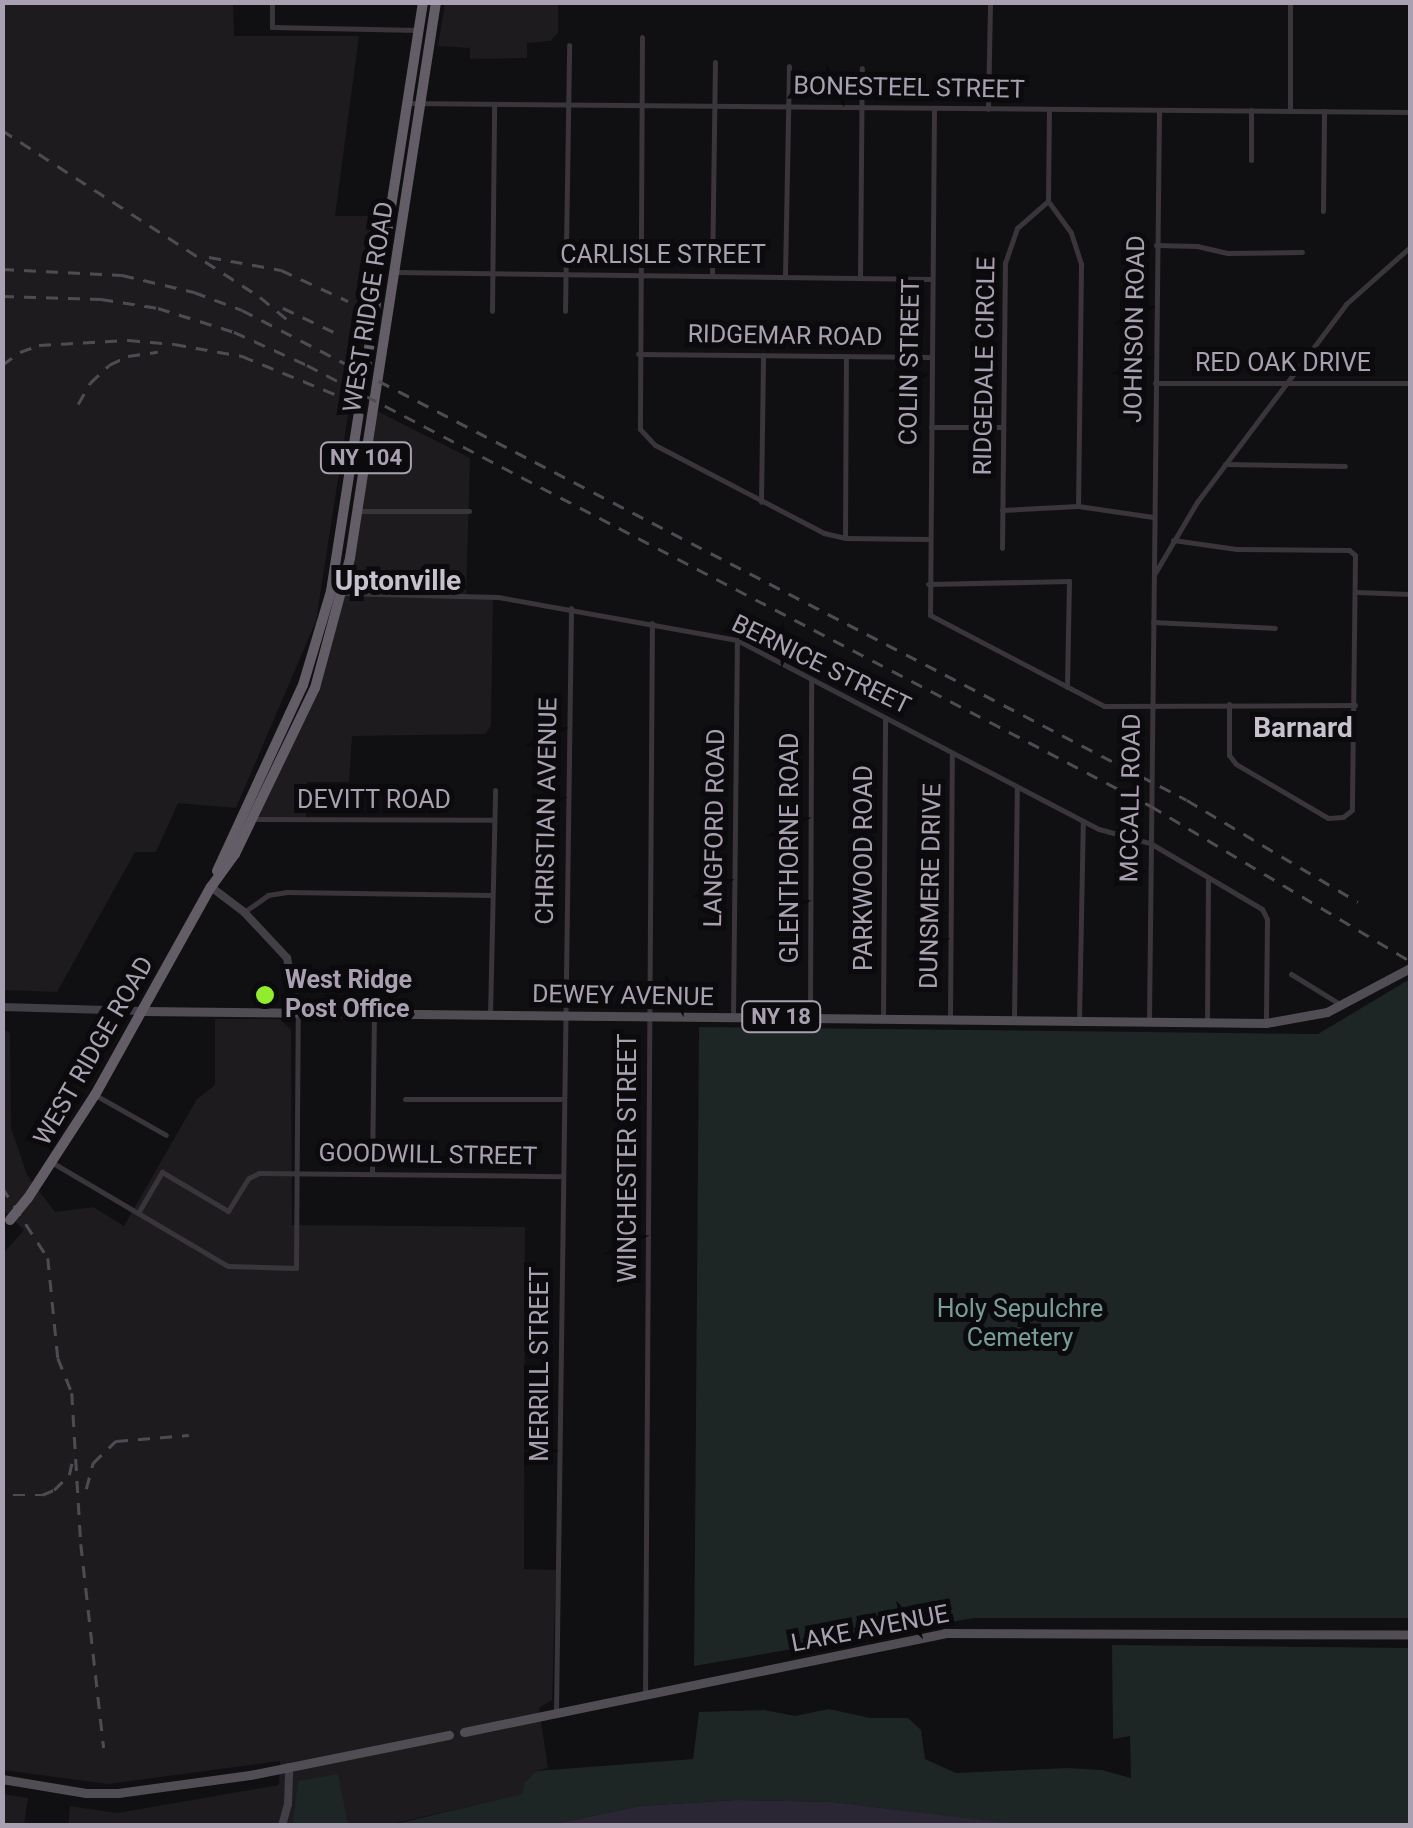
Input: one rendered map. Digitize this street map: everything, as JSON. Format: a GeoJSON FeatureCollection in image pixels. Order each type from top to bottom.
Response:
{"type":"FeatureCollection","features":[{"type":"Feature","properties":{"kind":"highway","name":"WEST RIDGE ROAD"},"geometry":{"type":"LineString","coordinates":[[6,1224],[53,1163],[254,819],[315,688],[358,511],[395,272],[424,2]]}},
{"type":"Feature","properties":{"kind":"highway","name":"WEST RIDGE ROAD"},"geometry":{"type":"LineString","coordinates":[[211,888],[303,685],[337,592],[414,103],[436,2]]}},
{"type":"Feature","properties":{"kind":"main road","name":"DEWEY AVENUE"},"geometry":{"type":"LineString","coordinates":[[142,1011],[1266,1023],[1301,1019],[1343,1006],[1410,968]]}},
{"type":"Feature","properties":{"kind":"main road","name":"LAKE AVENUE"},"geometry":{"type":"LineString","coordinates":[[464,1732],[945,1633],[1410,1634]]}},
{"type":"Feature","properties":{"kind":"main road"},"geometry":{"type":"LineString","coordinates":[[2,1778],[102,1794],[289,1766],[449,1735]]}},
{"type":"Feature","properties":{"kind":"street"},"geometry":{"type":"LineString","coordinates":[[272,2],[272,27],[419,30]]}},
{"type":"Feature","properties":{"kind":"street"},"geometry":{"type":"LineString","coordinates":[[988,109],[990,2]]}},
{"type":"Feature","properties":{"kind":"street"},"geometry":{"type":"LineString","coordinates":[[1290,2],[1290,111]]}},
{"type":"Feature","properties":{"kind":"street"},"geometry":{"type":"LineString","coordinates":[[642,37],[638,424],[644,435],[817,530],[845,538],[928,539]]}},
{"type":"Feature","properties":{"kind":"street"},"geometry":{"type":"LineString","coordinates":[[565,311],[569,45]]}},
{"type":"Feature","properties":{"kind":"street"},"geometry":{"type":"LineString","coordinates":[[712,275],[715,62]]}},
{"type":"Feature","properties":{"kind":"street"},"geometry":{"type":"LineString","coordinates":[[785,276],[789,66]]}},
{"type":"Feature","properties":{"kind":"street"},"geometry":{"type":"LineString","coordinates":[[860,278],[862,68]]}},
{"type":"Feature","properties":{"kind":"street","name":"BONESTEEL STREET"},"geometry":{"type":"LineString","coordinates":[[414,103],[1410,112]]}},
{"type":"Feature","properties":{"kind":"street"},"geometry":{"type":"LineString","coordinates":[[492,311],[494,104]]}},
{"type":"Feature","properties":{"kind":"street","name":"COLIN STREET"},"geometry":{"type":"LineString","coordinates":[[934,108],[930,615],[1067,687]]}},
{"type":"Feature","properties":{"kind":"street"},"geometry":{"type":"LineString","coordinates":[[1049,109],[1048,201],[1071,233],[1081,264],[1078,506]]}},
{"type":"Feature","properties":{"kind":"street","name":"JOHNSON ROAD"},"geometry":{"type":"LineString","coordinates":[[1154,549],[1159,110]]}},
{"type":"Feature","properties":{"kind":"street"},"geometry":{"type":"LineString","coordinates":[[1251,110],[1252,160]]}},
{"type":"Feature","properties":{"kind":"street"},"geometry":{"type":"LineString","coordinates":[[1323,210],[1324,111]]}},
{"type":"Feature","properties":{"kind":"street","name":"RIDGEDALE CIRCLE"},"geometry":{"type":"LineString","coordinates":[[1002,548],[1006,252],[1022,223],[1048,201]]}},
{"type":"Feature","properties":{"kind":"street"},"geometry":{"type":"LineString","coordinates":[[1156,245],[1197,246],[1226,253],[1302,252]]}},
{"type":"Feature","properties":{"kind":"street"},"geometry":{"type":"LineString","coordinates":[[1154,574],[1226,464],[1346,304],[1410,247]]}},
{"type":"Feature","properties":{"kind":"street","name":"CARLISLE STREET"},"geometry":{"type":"LineString","coordinates":[[395,272],[931,278]]}},
{"type":"Feature","properties":{"kind":"street","name":"RIDGEMAR ROAD"},"geometry":{"type":"LineString","coordinates":[[638,354],[931,357]]}},
{"type":"Feature","properties":{"kind":"street"},"geometry":{"type":"LineString","coordinates":[[761,502],[763,355]]}},
{"type":"Feature","properties":{"kind":"street"},"geometry":{"type":"LineString","coordinates":[[845,538],[846,356]]}},
{"type":"Feature","properties":{"kind":"street","name":"RED OAK DRIVE"},"geometry":{"type":"LineString","coordinates":[[1155,382],[1410,384]]}},
{"type":"Feature","properties":{"kind":"street"},"geometry":{"type":"LineString","coordinates":[[930,426],[1003,427]]}},
{"type":"Feature","properties":{"kind":"street"},"geometry":{"type":"LineString","coordinates":[[1226,464],[1345,466]]}},
{"type":"Feature","properties":{"kind":"street"},"geometry":{"type":"LineString","coordinates":[[1002,510],[1078,506],[1154,517]]}},
{"type":"Feature","properties":{"kind":"street"},"geometry":{"type":"LineString","coordinates":[[358,511],[469,511]]}},
{"type":"Feature","properties":{"kind":"street"},"geometry":{"type":"LineString","coordinates":[[1154,549],[1174,540],[1236,549],[1349,550],[1356,559],[1355,801],[1349,813],[1336,819],[1232,762],[1229,704]]}},
{"type":"Feature","properties":{"kind":"street","name":"MCCALL ROAD"},"geometry":{"type":"LineString","coordinates":[[1149,1022],[1154,549]]}},
{"type":"Feature","properties":{"kind":"street"},"geometry":{"type":"LineString","coordinates":[[928,584],[1070,581],[1067,687],[1104,706],[1355,705]]}},
{"type":"Feature","properties":{"kind":"street","name":"BERNICE STREET"},"geometry":{"type":"LineString","coordinates":[[337,592],[480,596],[571,608],[737,640],[1106,833],[1150,843],[1266,913],[1266,1023]]}},
{"type":"Feature","properties":{"kind":"street"},"geometry":{"type":"LineString","coordinates":[[1356,592],[1410,594]]}},
{"type":"Feature","properties":{"kind":"street","name":"CHRISTIAN AVENUE"},"geometry":{"type":"LineString","coordinates":[[563,1015],[571,608]]}},
{"type":"Feature","properties":{"kind":"street","name":"WINCHESTER STREET"},"geometry":{"type":"LineString","coordinates":[[645,1694],[652,622]]}},
{"type":"Feature","properties":{"kind":"street"},"geometry":{"type":"LineString","coordinates":[[1154,622],[1275,628]]}},
{"type":"Feature","properties":{"kind":"street","name":"LANGFORD ROAD"},"geometry":{"type":"LineString","coordinates":[[733,1017],[737,640]]}},
{"type":"Feature","properties":{"kind":"street","name":"GLENTHORNE ROAD"},"geometry":{"type":"LineString","coordinates":[[810,1017],[811,679]]}},
{"type":"Feature","properties":{"kind":"street","name":"PARKWOOD ROAD"},"geometry":{"type":"LineString","coordinates":[[883,1018],[886,718]]}},
{"type":"Feature","properties":{"kind":"street","name":"DUNSMERE DRIVE"},"geometry":{"type":"LineString","coordinates":[[950,1020],[952,753]]}},
{"type":"Feature","properties":{"kind":"street"},"geometry":{"type":"LineString","coordinates":[[1014,1020],[1018,786]]}},
{"type":"Feature","properties":{"kind":"street"},"geometry":{"type":"LineString","coordinates":[[490,1015],[494,790]]}},
{"type":"Feature","properties":{"kind":"street","name":"DEVITT ROAD"},"geometry":{"type":"LineString","coordinates":[[254,819],[494,820]]}},
{"type":"Feature","properties":{"kind":"street"},"geometry":{"type":"LineString","coordinates":[[1080,1021],[1083,821]]}},
{"type":"Feature","properties":{"kind":"street"},"geometry":{"type":"LineString","coordinates":[[1207,1022],[1208,878]]}},
{"type":"Feature","properties":{"kind":"street"},"geometry":{"type":"LineString","coordinates":[[53,1163],[228,1266],[296,1268],[298,1013],[287,958],[244,912],[211,888]]}},
{"type":"Feature","properties":{"kind":"street"},"geometry":{"type":"LineString","coordinates":[[244,912],[268,894],[286,892],[492,895]]}},
{"type":"Feature","properties":{"kind":"street"},"geometry":{"type":"LineString","coordinates":[[1291,974],[1343,1006]]}},
{"type":"Feature","properties":{"kind":"street","name":"DEWEY AVENUE"},"geometry":{"type":"LineString","coordinates":[[2,1007],[142,1011]]}},
{"type":"Feature","properties":{"kind":"street"},"geometry":{"type":"LineString","coordinates":[[372,1174],[374,1013]]}},
{"type":"Feature","properties":{"kind":"street","name":"MERRILL STREET"},"geometry":{"type":"LineString","coordinates":[[556,1713],[563,1015]]}},
{"type":"Feature","properties":{"kind":"street"},"geometry":{"type":"LineString","coordinates":[[94,1094],[166,1136]]}},
{"type":"Feature","properties":{"kind":"street"},"geometry":{"type":"LineString","coordinates":[[405,1098],[561,1099]]}},
{"type":"Feature","properties":{"kind":"street","name":"GOODWILL STREET"},"geometry":{"type":"LineString","coordinates":[[138,1213],[162,1172],[228,1211],[254,1175],[560,1176]]}},
{"type":"Feature","properties":{"kind":"street"},"geometry":{"type":"LineString","coordinates":[[282,1826],[288,1804],[289,1766]]}},
{"type":"Feature","properties":{"kind":"shaded area"},"geometry":{"type":"Polygon","coordinates":[[[2,3],[233,3],[234,36],[359,36],[335,216],[379,216],[316,621],[236,808],[178,803],[156,852],[135,852],[57,992],[3,990],[2,3]]]}},
{"type":"Feature","properties":{"kind":"shaded area"},"geometry":{"type":"Polygon","coordinates":[[[445,3],[558,3],[558,33],[550,41],[527,43],[527,58],[470,59],[470,48],[438,46],[445,3]]]}},
{"type":"Feature","properties":{"kind":"shaded area"},"geometry":{"type":"Polygon","coordinates":[[[373,409],[470,458],[466,598],[493,599],[491,726],[485,734],[352,736],[349,782],[307,782],[306,819],[254,819],[331,641],[373,409]]]}},
{"type":"Feature","properties":{"kind":"shaded area"},"geometry":{"type":"Polygon","coordinates":[[[215,1019],[280,1019],[291,1030],[292,1225],[525,1227],[524,1569],[556,1570],[552,1700],[539,1708],[548,1768],[536,1771],[524,1783],[523,1794],[387,1825],[68,1826],[70,1806],[117,1813],[279,1785],[280,1761],[108,1784],[3,1770],[2,1255],[24,1230],[3,1210],[3,1029],[10,1033],[11,1128],[27,1175],[55,1212],[93,1207],[124,1226],[197,1099],[215,1085],[215,1019]]]}},
{"type":"Feature","properties":{"kind":"shaded area"},"geometry":{"type":"Polygon","coordinates":[[[2,1794],[28,1798],[24,1825],[3,1825],[2,1794]]]}},
{"type":"Feature","properties":{"kind":"shaded area"},"geometry":{"type":"Polygon","coordinates":[[[736,1800],[833,1802],[1023,1825],[550,1825],[640,1806],[736,1800]]]}},
{"type":"Feature","properties":{"kind":"green space","name":"Holy Sepulchre Cemetery"},"geometry":{"type":"Polygon","coordinates":[[[1410,979],[1410,1618],[974,1618],[694,1666],[699,1027],[1318,1034],[1410,979]]]}},
{"type":"Feature","properties":{"kind":"green space"},"geometry":{"type":"Polygon","coordinates":[[[1112,1645],[1410,1648],[1410,1825],[1023,1826],[833,1802],[736,1800],[640,1806],[550,1825],[387,1826],[522,1794],[524,1783],[536,1771],[693,1759],[699,1712],[764,1710],[795,1716],[829,1709],[870,1718],[908,1718],[921,1730],[925,1759],[956,1773],[1067,1768],[1102,1770],[1131,1778],[1130,1736],[1113,1739],[1112,1645]]]}},
{"type":"Feature","properties":{"kind":"green space"},"geometry":{"type":"Polygon","coordinates":[[[338,1774],[348,1825],[293,1825],[298,1781],[338,1774]]]}},
{"type":"Feature","properties":{"kind":"railway"},"geometry":{"type":"LineString","coordinates":[[2,130],[260,297],[294,325]]}},
{"type":"Feature","properties":{"kind":"railway"},"geometry":{"type":"LineString","coordinates":[[209,257],[281,270],[348,301]]}},
{"type":"Feature","properties":{"kind":"railway"},"geometry":{"type":"LineString","coordinates":[[2,269],[122,275],[194,292],[242,310],[1187,800],[1358,902]]}},
{"type":"Feature","properties":{"kind":"railway"},"geometry":{"type":"LineString","coordinates":[[2,296],[101,299],[158,308],[234,332],[307,365],[1151,806],[1410,961]]}},
{"type":"Feature","properties":{"kind":"railway"},"geometry":{"type":"LineString","coordinates":[[283,308],[334,332]]}},
{"type":"Feature","properties":{"kind":"railway"},"geometry":{"type":"LineString","coordinates":[[2,365],[39,345],[128,340],[174,344],[242,356],[337,395]]}},
{"type":"Feature","properties":{"kind":"railway"},"geometry":{"type":"LineString","coordinates":[[78,404],[90,383],[109,365],[128,356],[158,352]]}},
{"type":"Feature","properties":{"kind":"railway"},"geometry":{"type":"LineString","coordinates":[[2,1187],[48,1258],[58,1358],[72,1393],[81,1544],[104,1748]]}},
{"type":"Feature","properties":{"kind":"railway"},"geometry":{"type":"LineString","coordinates":[[86,1489],[93,1463],[116,1441],[189,1435]]}},
{"type":"Feature","properties":{"kind":"railway"},"geometry":{"type":"LineString","coordinates":[[13,1495],[42,1495],[54,1490],[69,1475],[74,1454]]}},
{"type":"Feature","properties":{"kind":"place","name":"West Ridge Post Office"},"geometry":{"type":"Point","coordinates":[265,995]}},
{"type":"Feature","properties":{"kind":"district","name":"Uptonville"},"geometry":{"type":"Point","coordinates":[398,581]}},
{"type":"Feature","properties":{"kind":"district","name":"Barnard"},"geometry":{"type":"Point","coordinates":[1303,728]}}]}
